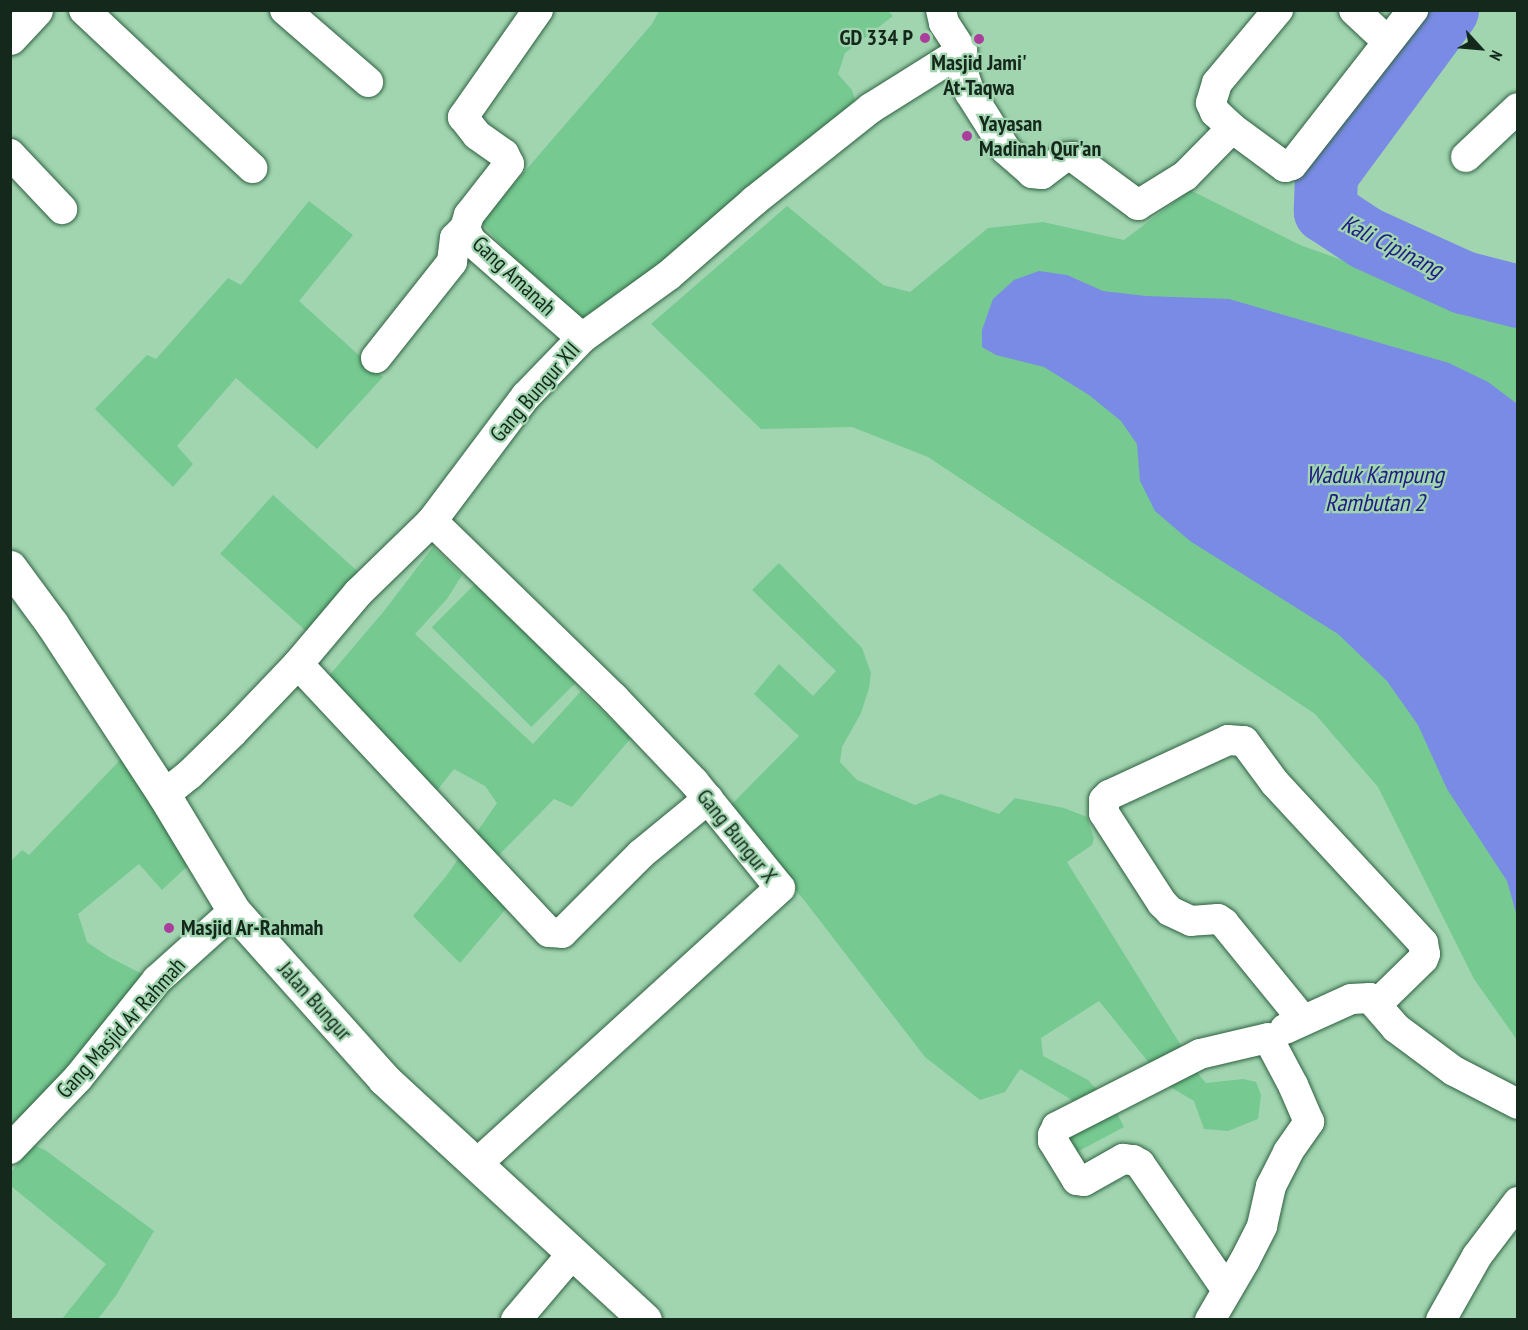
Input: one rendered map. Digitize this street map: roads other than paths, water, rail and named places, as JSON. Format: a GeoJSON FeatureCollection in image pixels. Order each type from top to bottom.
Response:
{"type":"FeatureCollection","features":[{"type":"Feature","properties":{"kind":"street"},"geometry":{"type":"LineString","coordinates":[[84,10],[252,168]]}},
{"type":"Feature","properties":{"kind":"street"},"geometry":{"type":"LineString","coordinates":[[285,10],[368,82]]}},
{"type":"Feature","properties":{"kind":"street","name":"Gang Amanah"},"geometry":{"type":"LineString","coordinates":[[538,10],[463,117],[477,135],[504,154],[509,164],[469,215],[465,228],[470,240],[582,338]]}},
{"type":"Feature","properties":{"kind":"street"},"geometry":{"type":"LineString","coordinates":[[942,10],[944,23],[962,51],[964,76],[970,93],[1006,150],[1025,169],[1042,174],[1063,158],[1073,157],[1138,205],[1185,176],[1232,128]]}},
{"type":"Feature","properties":{"kind":"street"},"geometry":{"type":"LineString","coordinates":[[1278,10],[1217,83],[1212,93],[1211,103],[1215,112],[1232,128],[1282,166],[1289,166],[1413,10]]}},
{"type":"Feature","properties":{"kind":"street"},"geometry":{"type":"LineString","coordinates":[[1354,10],[1388,41]]}},
{"type":"Feature","properties":{"kind":"street","name":"Gang Bungur XII"},"geometry":{"type":"LineString","coordinates":[[164,795],[232,733],[298,664],[358,593],[432,521],[526,396],[582,338],[669,275],[754,201],[871,108],[962,51]]}},
{"type":"Feature","properties":{"kind":"street"},"geometry":{"type":"LineString","coordinates":[[1466,157],[1518,108]]}},
{"type":"Feature","properties":{"kind":"street"},"geometry":{"type":"LineString","coordinates":[[10,154],[62,208]]}},
{"type":"Feature","properties":{"kind":"street"},"geometry":{"type":"LineString","coordinates":[[376,358],[452,262],[455,238],[465,228]]}},
{"type":"Feature","properties":{"kind":"street","name":"Gang Bungur X"},"geometry":{"type":"LineString","coordinates":[[432,521],[614,698],[708,800],[780,888],[478,1163]]}},
{"type":"Feature","properties":{"kind":"street","name":"Jalan Bungur"},"geometry":{"type":"LineString","coordinates":[[10,567],[52,624],[164,795],[234,911],[384,1079],[478,1163],[645,1320]]}},
{"type":"Feature","properties":{"kind":"street"},"geometry":{"type":"LineString","coordinates":[[298,664],[549,932],[562,933],[641,854],[708,800]]}},
{"type":"Feature","properties":{"kind":"street"},"geometry":{"type":"LineString","coordinates":[[1303,1020],[1224,923],[1218,919],[1191,921],[1170,911],[1162,903],[1104,813],[1104,800],[1109,795],[1228,740],[1244,741],[1275,783],[1423,943],[1425,954],[1423,959],[1378,1003]]}},
{"type":"Feature","properties":{"kind":"street","name":"Gang Masjid Ar Rahmah"},"geometry":{"type":"LineString","coordinates":[[10,1149],[78,1078],[157,980],[234,911]]}},
{"type":"Feature","properties":{"kind":"street"},"geometry":{"type":"LineString","coordinates":[[1227,1290],[1140,1164],[1133,1160],[1123,1159],[1084,1181],[1077,1180],[1053,1141],[1057,1126],[1200,1054],[1268,1038],[1303,1020],[1358,997],[1370,998],[1378,1003],[1396,1028],[1454,1071],[1518,1104]]}},
{"type":"Feature","properties":{"kind":"street"},"geometry":{"type":"LineString","coordinates":[[1210,1320],[1262,1226],[1276,1178],[1288,1152],[1309,1122],[1293,1085],[1268,1038]]}},
{"type":"Feature","properties":{"kind":"street"},"geometry":{"type":"LineString","coordinates":[[1440,1320],[1477,1256],[1518,1202]]}},
{"type":"Feature","properties":{"kind":"street"},"geometry":{"type":"LineString","coordinates":[[516,1320],[573,1253]]}},
{"type":"Feature","properties":{"kind":"water","name":"Waduk Kampung Rambutan 2"},"geometry":{"type":"Polygon","coordinates":[[[1039,271],[1067,275],[1103,291],[1146,296],[1229,299],[1449,363],[1488,382],[1516,403],[1517,916],[1507,881],[1447,789],[1418,725],[1387,681],[1338,634],[1190,541],[1155,511],[1140,481],[1137,444],[1121,421],[1089,395],[1044,367],[996,355],[982,347],[982,330],[993,299],[1014,280],[1039,271]]]}},
{"type":"Feature","properties":{"kind":"waterway","name":"Kali Cipinang"},"geometry":{"type":"LineString","coordinates":[[1447,10],[1326,174],[1325,211],[1366,238],[1463,282],[1518,296]]}},
{"type":"Feature","properties":{"kind":"place","name":"GD 334 P"},"geometry":{"type":"Point","coordinates":[925,38]}},
{"type":"Feature","properties":{"kind":"place","name":"Masjid Jami' At-Taqwa"},"geometry":{"type":"Point","coordinates":[979,39]}},
{"type":"Feature","properties":{"kind":"place","name":"Yayasan Madinah Qur'an"},"geometry":{"type":"Point","coordinates":[967,136]}},
{"type":"Feature","properties":{"kind":"place","name":"Masjid Ar-Rahmah"},"geometry":{"type":"Point","coordinates":[169,928]}}]}
